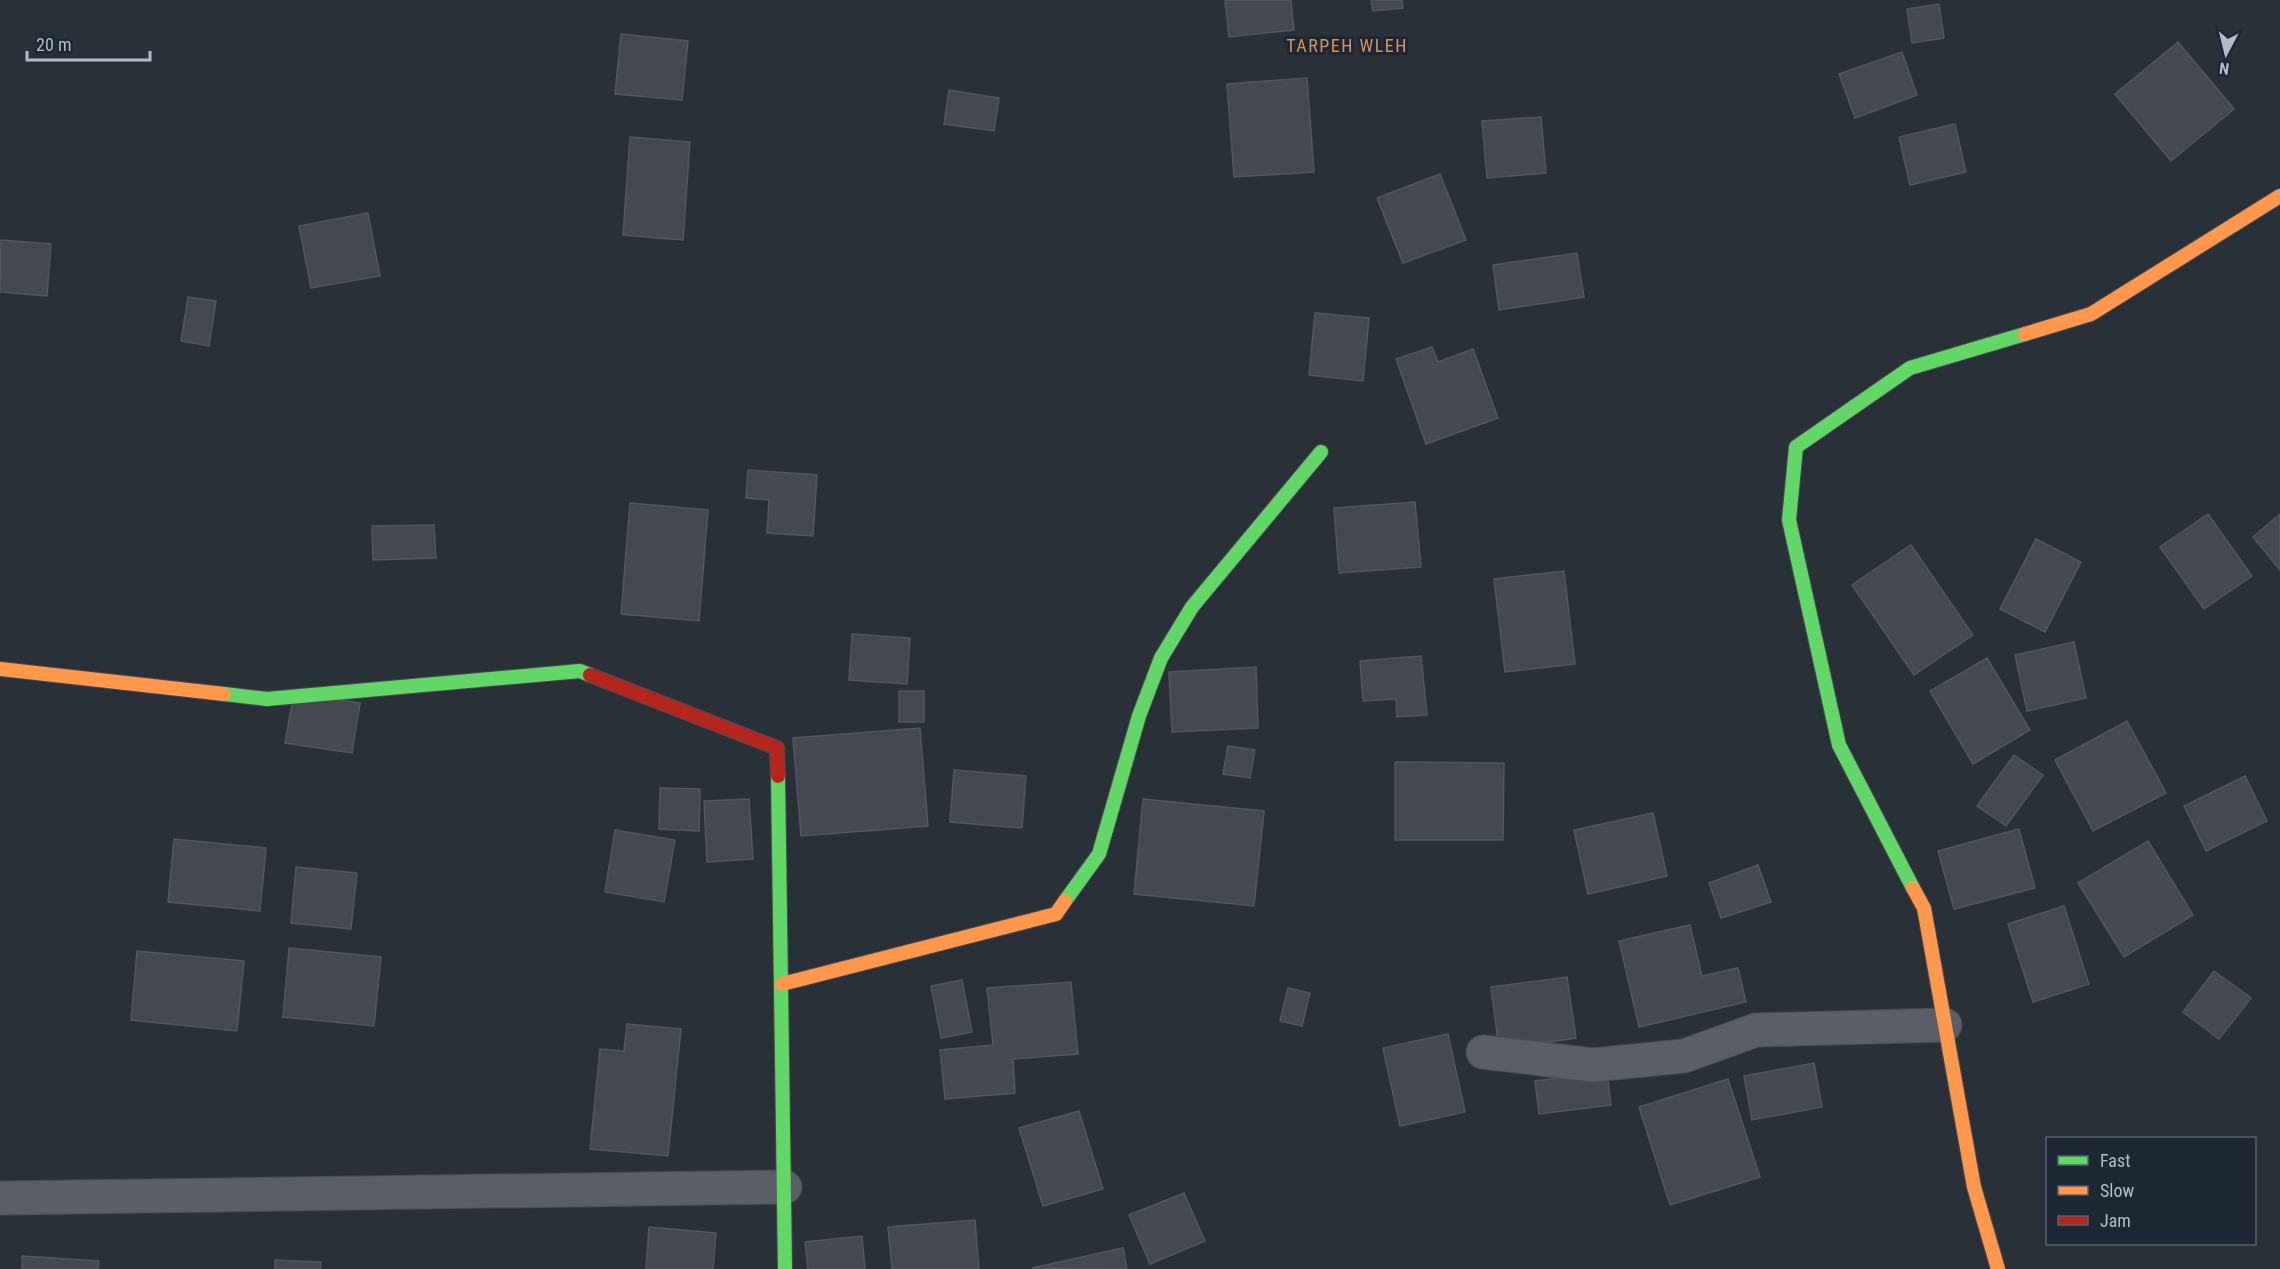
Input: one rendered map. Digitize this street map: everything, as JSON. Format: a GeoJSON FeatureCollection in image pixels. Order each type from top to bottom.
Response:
{"type":"FeatureCollection","features":[{"type":"Feature","properties":{"kind":"street"},"geometry":{"type":"LineString","coordinates":[[1998,1269],[1974,1187],[1924,908],[1839,745],[1789,520],[1796,447],[1910,368],[2091,314],[2280,196]]}},
{"type":"Feature","properties":{"kind":"street"},"geometry":{"type":"LineString","coordinates":[[782,984],[1056,914],[1099,854],[1139,716],[1161,658],[1192,608],[1321,452]]}},
{"type":"Feature","properties":{"kind":"street"},"geometry":{"type":"LineString","coordinates":[[0,669],[267,699],[580,671],[777,748],[785,1269]]}},
{"type":"Feature","properties":{"kind":"street"},"geometry":{"type":"LineString","coordinates":[[1483,1052],[1593,1065],[1684,1056],[1756,1030],[1945,1025]]}},
{"type":"Feature","properties":{"kind":"street"},"geometry":{"type":"LineString","coordinates":[[0,1198],[785,1187]]}},
{"type":"Feature","properties":{"kind":"building"},"geometry":{"type":"Polygon","coordinates":[[[1225,0],[1291,0],[1294,30],[1229,37],[1225,0]]]}},
{"type":"Feature","properties":{"kind":"building"},"geometry":{"type":"Polygon","coordinates":[[[1371,0],[1402,0],[1403,8],[1373,11],[1371,0]]]}},
{"type":"Feature","properties":{"kind":"building"},"geometry":{"type":"Polygon","coordinates":[[[1939,4],[1944,38],[1912,43],[1907,9],[1939,4]]]}},
{"type":"Feature","properties":{"kind":"building"},"geometry":{"type":"Polygon","coordinates":[[[621,34],[688,41],[682,100],[615,94],[621,34]]]}},
{"type":"Feature","properties":{"kind":"building"},"geometry":{"type":"Polygon","coordinates":[[[2178,42],[2234,109],[2171,161],[2115,94],[2178,42]]]}},
{"type":"Feature","properties":{"kind":"building"},"geometry":{"type":"Polygon","coordinates":[[[1902,52],[1917,95],[1855,118],[1839,74],[1902,52]]]}},
{"type":"Feature","properties":{"kind":"building"},"geometry":{"type":"Polygon","coordinates":[[[1307,78],[1314,172],[1234,177],[1227,84],[1307,78]]]}},
{"type":"Feature","properties":{"kind":"building"},"geometry":{"type":"Polygon","coordinates":[[[949,90],[999,98],[994,131],[944,124],[949,90]]]}},
{"type":"Feature","properties":{"kind":"building"},"geometry":{"type":"Polygon","coordinates":[[[1541,117],[1546,173],[1487,178],[1482,121],[1541,117]]]}},
{"type":"Feature","properties":{"kind":"building"},"geometry":{"type":"Polygon","coordinates":[[[1955,124],[1966,172],[1910,185],[1899,137],[1955,124]]]}},
{"type":"Feature","properties":{"kind":"building"},"geometry":{"type":"Polygon","coordinates":[[[630,137],[690,142],[683,240],[623,235],[630,137]]]}},
{"type":"Feature","properties":{"kind":"building"},"geometry":{"type":"Polygon","coordinates":[[[1440,174],[1466,240],[1403,263],[1377,198],[1440,174]]]}},
{"type":"Feature","properties":{"kind":"building"},"geometry":{"type":"Polygon","coordinates":[[[368,213],[380,276],[311,288],[299,226],[368,213]]]}},
{"type":"Feature","properties":{"kind":"building"},"geometry":{"type":"Polygon","coordinates":[[[1,240],[51,244],[47,296],[0,292],[1,240]]]}},
{"type":"Feature","properties":{"kind":"building"},"geometry":{"type":"Polygon","coordinates":[[[1577,253],[1584,297],[1499,310],[1493,265],[1577,253]]]}},
{"type":"Feature","properties":{"kind":"building"},"geometry":{"type":"Polygon","coordinates":[[[188,297],[216,301],[209,346],[181,341],[188,297]]]}},
{"type":"Feature","properties":{"kind":"building"},"geometry":{"type":"Polygon","coordinates":[[[1315,313],[1369,318],[1363,381],[1309,375],[1315,313]]]}},
{"type":"Feature","properties":{"kind":"building"},"geometry":{"type":"Polygon","coordinates":[[[1432,347],[1438,362],[1473,349],[1498,418],[1426,444],[1396,359],[1432,347]]]}},
{"type":"Feature","properties":{"kind":"building"},"geometry":{"type":"Polygon","coordinates":[[[748,470],[817,475],[813,536],[767,533],[769,500],[746,498],[748,470]]]}},
{"type":"Feature","properties":{"kind":"building"},"geometry":{"type":"Polygon","coordinates":[[[1415,502],[1421,567],[1339,573],[1334,508],[1415,502]]]}},
{"type":"Feature","properties":{"kind":"building"},"geometry":{"type":"Polygon","coordinates":[[[630,503],[708,510],[699,621],[621,614],[630,503]]]}},
{"type":"Feature","properties":{"kind":"building"},"geometry":{"type":"Polygon","coordinates":[[[2208,514],[2252,576],[2204,609],[2160,547],[2208,514]]]}},
{"type":"Feature","properties":{"kind":"building"},"geometry":{"type":"Polygon","coordinates":[[[2280,514],[2280,570],[2253,537],[2280,514]]]}},
{"type":"Feature","properties":{"kind":"building"},"geometry":{"type":"Polygon","coordinates":[[[434,525],[436,558],[373,560],[372,526],[434,525]]]}},
{"type":"Feature","properties":{"kind":"building"},"geometry":{"type":"Polygon","coordinates":[[[2036,539],[2081,562],[2045,632],[2000,609],[2036,539]]]}},
{"type":"Feature","properties":{"kind":"building"},"geometry":{"type":"Polygon","coordinates":[[[1911,545],[1973,635],[1914,675],[1852,585],[1911,545]]]}},
{"type":"Feature","properties":{"kind":"building"},"geometry":{"type":"Polygon","coordinates":[[[1564,571],[1575,664],[1505,672],[1494,579],[1564,571]]]}},
{"type":"Feature","properties":{"kind":"building"},"geometry":{"type":"Polygon","coordinates":[[[852,634],[910,638],[907,684],[849,680],[852,634]]]}},
{"type":"Feature","properties":{"kind":"building"},"geometry":{"type":"Polygon","coordinates":[[[2074,642],[2086,698],[2027,711],[2015,655],[2074,642]]]}},
{"type":"Feature","properties":{"kind":"building"},"geometry":{"type":"Polygon","coordinates":[[[1421,656],[1427,715],[1397,717],[1396,699],[1363,701],[1360,661],[1421,656]]]}},
{"type":"Feature","properties":{"kind":"building"},"geometry":{"type":"Polygon","coordinates":[[[1987,658],[2030,730],[1973,764],[1930,691],[1987,658]]]}},
{"type":"Feature","properties":{"kind":"building"},"geometry":{"type":"Polygon","coordinates":[[[1256,667],[1258,728],[1172,732],[1169,672],[1256,667]]]}},
{"type":"Feature","properties":{"kind":"building"},"geometry":{"type":"Polygon","coordinates":[[[899,691],[924,691],[924,722],[899,722],[899,691]]]}},
{"type":"Feature","properties":{"kind":"building"},"geometry":{"type":"Polygon","coordinates":[[[294,692],[360,703],[352,753],[285,743],[294,692]]]}},
{"type":"Feature","properties":{"kind":"building"},"geometry":{"type":"Polygon","coordinates":[[[2127,721],[2166,793],[2093,831],[2055,760],[2127,721]]]}},
{"type":"Feature","properties":{"kind":"building"},"geometry":{"type":"Polygon","coordinates":[[[920,728],[928,826],[801,836],[793,738],[920,728]]]}},
{"type":"Feature","properties":{"kind":"building"},"geometry":{"type":"Polygon","coordinates":[[[1228,746],[1255,750],[1250,778],[1223,774],[1228,746]]]}},
{"type":"Feature","properties":{"kind":"building"},"geometry":{"type":"Polygon","coordinates":[[[2014,755],[2043,775],[2006,826],[1977,806],[2014,755]]]}},
{"type":"Feature","properties":{"kind":"building"},"geometry":{"type":"Polygon","coordinates":[[[1395,762],[1504,763],[1503,840],[1395,840],[1395,762]]]}},
{"type":"Feature","properties":{"kind":"building"},"geometry":{"type":"Polygon","coordinates":[[[954,770],[1026,776],[1022,828],[950,822],[954,770]]]}},
{"type":"Feature","properties":{"kind":"building"},"geometry":{"type":"Polygon","coordinates":[[[2245,776],[2267,821],[2206,851],[2184,806],[2245,776]]]}},
{"type":"Feature","properties":{"kind":"building"},"geometry":{"type":"Polygon","coordinates":[[[660,788],[700,789],[699,831],[659,829],[660,788]]]}},
{"type":"Feature","properties":{"kind":"building"},"geometry":{"type":"Polygon","coordinates":[[[749,799],[753,859],[707,862],[704,801],[749,799]]]}},
{"type":"Feature","properties":{"kind":"building"},"geometry":{"type":"Polygon","coordinates":[[[1143,799],[1264,811],[1254,906],[1134,894],[1143,799]]]}},
{"type":"Feature","properties":{"kind":"building"},"geometry":{"type":"Polygon","coordinates":[[[1653,813],[1667,876],[1588,894],[1574,830],[1653,813]]]}},
{"type":"Feature","properties":{"kind":"building"},"geometry":{"type":"Polygon","coordinates":[[[2019,829],[2035,888],[1954,909],[1938,851],[2019,829]]]}},
{"type":"Feature","properties":{"kind":"building"},"geometry":{"type":"Polygon","coordinates":[[[615,830],[675,840],[664,902],[605,892],[615,830]]]}},
{"type":"Feature","properties":{"kind":"building"},"geometry":{"type":"Polygon","coordinates":[[[174,839],[266,848],[260,911],[168,902],[174,839]]]}},
{"type":"Feature","properties":{"kind":"building"},"geometry":{"type":"Polygon","coordinates":[[[2148,841],[2193,915],[2124,957],[2078,883],[2148,841]]]}},
{"type":"Feature","properties":{"kind":"building"},"geometry":{"type":"Polygon","coordinates":[[[1758,865],[1771,902],[1721,918],[1709,883],[1758,865]]]}},
{"type":"Feature","properties":{"kind":"building"},"geometry":{"type":"Polygon","coordinates":[[[296,867],[357,873],[351,929],[291,923],[296,867]]]}},
{"type":"Feature","properties":{"kind":"building"},"geometry":{"type":"Polygon","coordinates":[[[2064,906],[2089,984],[2033,1002],[2008,924],[2064,906]]]}},
{"type":"Feature","properties":{"kind":"building"},"geometry":{"type":"Polygon","coordinates":[[[1690,925],[1702,976],[1738,968],[1746,1002],[1639,1027],[1619,941],[1690,925]]]}},
{"type":"Feature","properties":{"kind":"building"},"geometry":{"type":"Polygon","coordinates":[[[289,948],[381,957],[374,1026],[283,1017],[289,948]]]}},
{"type":"Feature","properties":{"kind":"building"},"geometry":{"type":"Polygon","coordinates":[[[137,951],[244,961],[237,1031],[131,1020],[137,951]]]}},
{"type":"Feature","properties":{"kind":"building"},"geometry":{"type":"Polygon","coordinates":[[[2214,971],[2251,998],[2219,1039],[2183,1012],[2214,971]]]}},
{"type":"Feature","properties":{"kind":"building"},"geometry":{"type":"Polygon","coordinates":[[[1567,977],[1576,1038],[1499,1049],[1491,987],[1567,977]]]}},
{"type":"Feature","properties":{"kind":"building"},"geometry":{"type":"Polygon","coordinates":[[[962,980],[972,1032],[941,1038],[931,986],[962,980]]]}},
{"type":"Feature","properties":{"kind":"building"},"geometry":{"type":"Polygon","coordinates":[[[1071,982],[1078,1054],[1013,1059],[1015,1093],[945,1099],[940,1050],[993,1045],[987,988],[1071,982]]]}},
{"type":"Feature","properties":{"kind":"building"},"geometry":{"type":"Polygon","coordinates":[[[1288,988],[1310,993],[1302,1026],[1280,1021],[1288,988]]]}},
{"type":"Feature","properties":{"kind":"building"},"geometry":{"type":"Polygon","coordinates":[[[627,1024],[681,1029],[668,1156],[590,1149],[600,1049],[624,1051],[627,1024]]]}},
{"type":"Feature","properties":{"kind":"building"},"geometry":{"type":"Polygon","coordinates":[[[1448,1034],[1465,1112],[1400,1126],[1383,1048],[1448,1034]]]}},
{"type":"Feature","properties":{"kind":"building"},"geometry":{"type":"Polygon","coordinates":[[[1814,1063],[1822,1107],[1752,1120],[1744,1076],[1814,1063]]]}},
{"type":"Feature","properties":{"kind":"building"},"geometry":{"type":"Polygon","coordinates":[[[1607,1072],[1611,1105],[1539,1114],[1535,1081],[1607,1072]]]}},
{"type":"Feature","properties":{"kind":"building"},"geometry":{"type":"Polygon","coordinates":[[[1728,1079],[1760,1177],[1670,1205],[1639,1107],[1728,1079]]]}},
{"type":"Feature","properties":{"kind":"building"},"geometry":{"type":"Polygon","coordinates":[[[1079,1111],[1103,1189],[1043,1206],[1019,1128],[1079,1111]]]}},
{"type":"Feature","properties":{"kind":"building"},"geometry":{"type":"Polygon","coordinates":[[[1184,1193],[1205,1241],[1150,1264],[1129,1215],[1184,1193]]]}},
{"type":"Feature","properties":{"kind":"building"},"geometry":{"type":"Polygon","coordinates":[[[975,1220],[979,1269],[892,1269],[888,1227],[975,1220]]]}},
{"type":"Feature","properties":{"kind":"building"},"geometry":{"type":"Polygon","coordinates":[[[649,1227],[716,1233],[713,1269],[646,1269],[649,1227]]]}},
{"type":"Feature","properties":{"kind":"building"},"geometry":{"type":"Polygon","coordinates":[[[862,1236],[865,1269],[808,1269],[805,1242],[862,1236]]]}},
{"type":"Feature","properties":{"kind":"building"},"geometry":{"type":"Polygon","coordinates":[[[1123,1248],[1127,1269],[1032,1268],[1123,1248]]]}},
{"type":"Feature","properties":{"kind":"building"},"geometry":{"type":"Polygon","coordinates":[[[22,1256],[99,1261],[98,1269],[22,1269],[22,1256]]]}},
{"type":"Feature","properties":{"kind":"building"},"geometry":{"type":"Polygon","coordinates":[[[275,1260],[321,1262],[320,1269],[275,1269],[275,1260]]]}},
{"type":"Feature","properties":{"kind":"traffic: fast"},"geometry":{"type":"LineString","coordinates":[[1913,888],[1839,745],[1789,520],[1796,447],[1910,368],[2025,334]]}},
{"type":"Feature","properties":{"kind":"traffic: fast"},"geometry":{"type":"LineString","coordinates":[[1065,901],[1099,854],[1139,716],[1161,658],[1192,607],[1321,452]]}},
{"type":"Feature","properties":{"kind":"traffic: fast"},"geometry":{"type":"LineString","coordinates":[[224,694],[267,699],[580,671],[590,675]]}},
{"type":"Feature","properties":{"kind":"traffic: fast"},"geometry":{"type":"LineString","coordinates":[[778,776],[785,1269]]}},
{"type":"Feature","properties":{"kind":"traffic: slow"},"geometry":{"type":"LineString","coordinates":[[2025,334],[2091,314],[2280,196]]}},
{"type":"Feature","properties":{"kind":"traffic: slow"},"geometry":{"type":"LineString","coordinates":[[0,669],[224,694]]}},
{"type":"Feature","properties":{"kind":"traffic: slow"},"geometry":{"type":"LineString","coordinates":[[1913,888],[1924,908],[1974,1187],[1998,1269]]}},
{"type":"Feature","properties":{"kind":"traffic: slow"},"geometry":{"type":"LineString","coordinates":[[782,984],[1056,914],[1065,901]]}},
{"type":"Feature","properties":{"kind":"traffic: jam"},"geometry":{"type":"LineString","coordinates":[[590,675],[777,748],[778,776]]}},
{"type":"Feature","properties":{"kind":"district","name":"TARPEH WLEH"},"geometry":{"type":"Point","coordinates":[1347,45]}}]}
